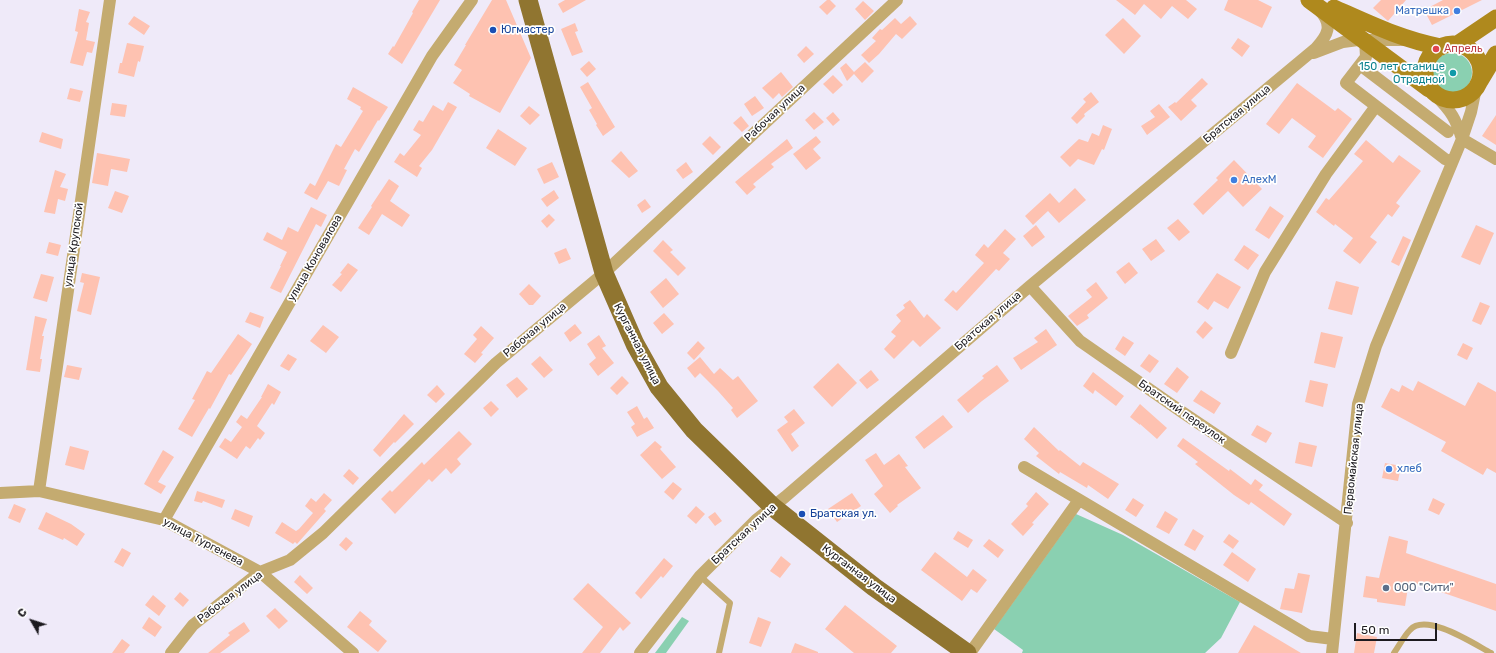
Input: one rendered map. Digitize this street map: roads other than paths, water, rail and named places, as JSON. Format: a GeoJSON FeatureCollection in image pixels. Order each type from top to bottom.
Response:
{"type":"FeatureCollection","features":[{"type":"Feature","properties":{"kind":"main road","name":"Курганная улица"},"geometry":{"type":"LineString","coordinates":[[528,0],[604,273],[635,344],[659,387],[694,430],[773,507],[874,587],[968,653]]}},
{"type":"Feature","properties":{"kind":"street","name":"улица Крупской"},"geometry":{"type":"LineString","coordinates":[[39,490],[110,0]]}},
{"type":"Feature","properties":{"kind":"street","name":"улица Коновалова"},"geometry":{"type":"LineString","coordinates":[[164,520],[432,56],[472,0]]}},
{"type":"Feature","properties":{"kind":"street","name":"Рабочая улица"},"geometry":{"type":"LineString","coordinates":[[171,653],[193,625],[260,572],[290,560],[323,533],[496,363],[604,273],[897,0]]}},
{"type":"Feature","properties":{"kind":"street"},"geometry":{"type":"LineString","coordinates":[[1312,1],[1408,40]]}},
{"type":"Feature","properties":{"kind":"street"},"geometry":{"type":"LineString","coordinates":[[1312,1],[1444,100],[1453,101],[1470,95],[1496,54]]}},
{"type":"Feature","properties":{"kind":"street","name":"Братская улица"},"geometry":{"type":"LineString","coordinates":[[640,653],[700,576],[756,520],[1030,286],[1320,44],[1328,30],[1328,23],[1323,14],[1312,1]]}},
{"type":"Feature","properties":{"kind":"street"},"geometry":{"type":"LineString","coordinates":[[1496,18],[1448,46],[1436,49],[1426,63],[1424,72],[1426,81],[1433,92],[1450,110],[1458,125],[1462,139],[1496,159]]}},
{"type":"Feature","properties":{"kind":"street"},"geometry":{"type":"LineString","coordinates":[[1365,40],[1366,57],[1346,83],[1445,159],[1452,162]]}},
{"type":"Feature","properties":{"kind":"street"},"geometry":{"type":"LineString","coordinates":[[1307,56],[1343,42],[1365,40],[1408,40],[1469,49],[1476,56],[1480,64],[1481,73],[1478,84]]}},
{"type":"Feature","properties":{"kind":"street"},"geometry":{"type":"LineString","coordinates":[[1360,65],[1448,132]]}},
{"type":"Feature","properties":{"kind":"street","name":"Первомайская улица"},"geometry":{"type":"LineString","coordinates":[[1332,653],[1347,523],[1358,404],[1376,346],[1462,139],[1478,84]]}},
{"type":"Feature","properties":{"kind":"street"},"geometry":{"type":"LineString","coordinates":[[1231,353],[1265,272],[1326,174],[1376,106]]}},
{"type":"Feature","properties":{"kind":"street","name":"Братский переулок"},"geometry":{"type":"LineString","coordinates":[[1030,286],[1080,340],[1182,412],[1347,523]]}},
{"type":"Feature","properties":{"kind":"street"},"geometry":{"type":"LineString","coordinates":[[1024,466],[1309,636],[1333,638]]}},
{"type":"Feature","properties":{"kind":"street","name":"улица Тургенева"},"geometry":{"type":"LineString","coordinates":[[2,493],[39,490],[164,520],[260,572],[353,653]]}},
{"type":"Feature","properties":{"kind":"street"},"geometry":{"type":"LineString","coordinates":[[968,653],[1079,500]]}},
{"type":"Feature","properties":{"kind":"lane"},"geometry":{"type":"LineString","coordinates":[[700,576],[730,603],[719,653]]}},
{"type":"Feature","properties":{"kind":"lane"},"geometry":{"type":"LineString","coordinates":[[1394,653],[1410,629],[1423,624],[1439,627],[1491,653]]}},
{"type":"Feature","properties":{"kind":"place","name":"Матрешка"},"geometry":{"type":"Point","coordinates":[1457,11]}},
{"type":"Feature","properties":{"kind":"place","name":"Югмастер"},"geometry":{"type":"Point","coordinates":[493,30]}},
{"type":"Feature","properties":{"kind":"place","name":"Апрель"},"geometry":{"type":"Point","coordinates":[1436,49]}},
{"type":"Feature","properties":{"kind":"place","name":"150 лет станице Отрадной"},"geometry":{"type":"Point","coordinates":[1453,73]}},
{"type":"Feature","properties":{"kind":"place","name":"АлехМ"},"geometry":{"type":"Point","coordinates":[1234,180]}},
{"type":"Feature","properties":{"kind":"place","name":"хлеб"},"geometry":{"type":"Point","coordinates":[1389,469]}},
{"type":"Feature","properties":{"kind":"place","name":"Братская ул."},"geometry":{"type":"Point","coordinates":[802,514]}},
{"type":"Feature","properties":{"kind":"place","name":"ООО \"Сити\""},"geometry":{"type":"Point","coordinates":[1386,588]}}]}
